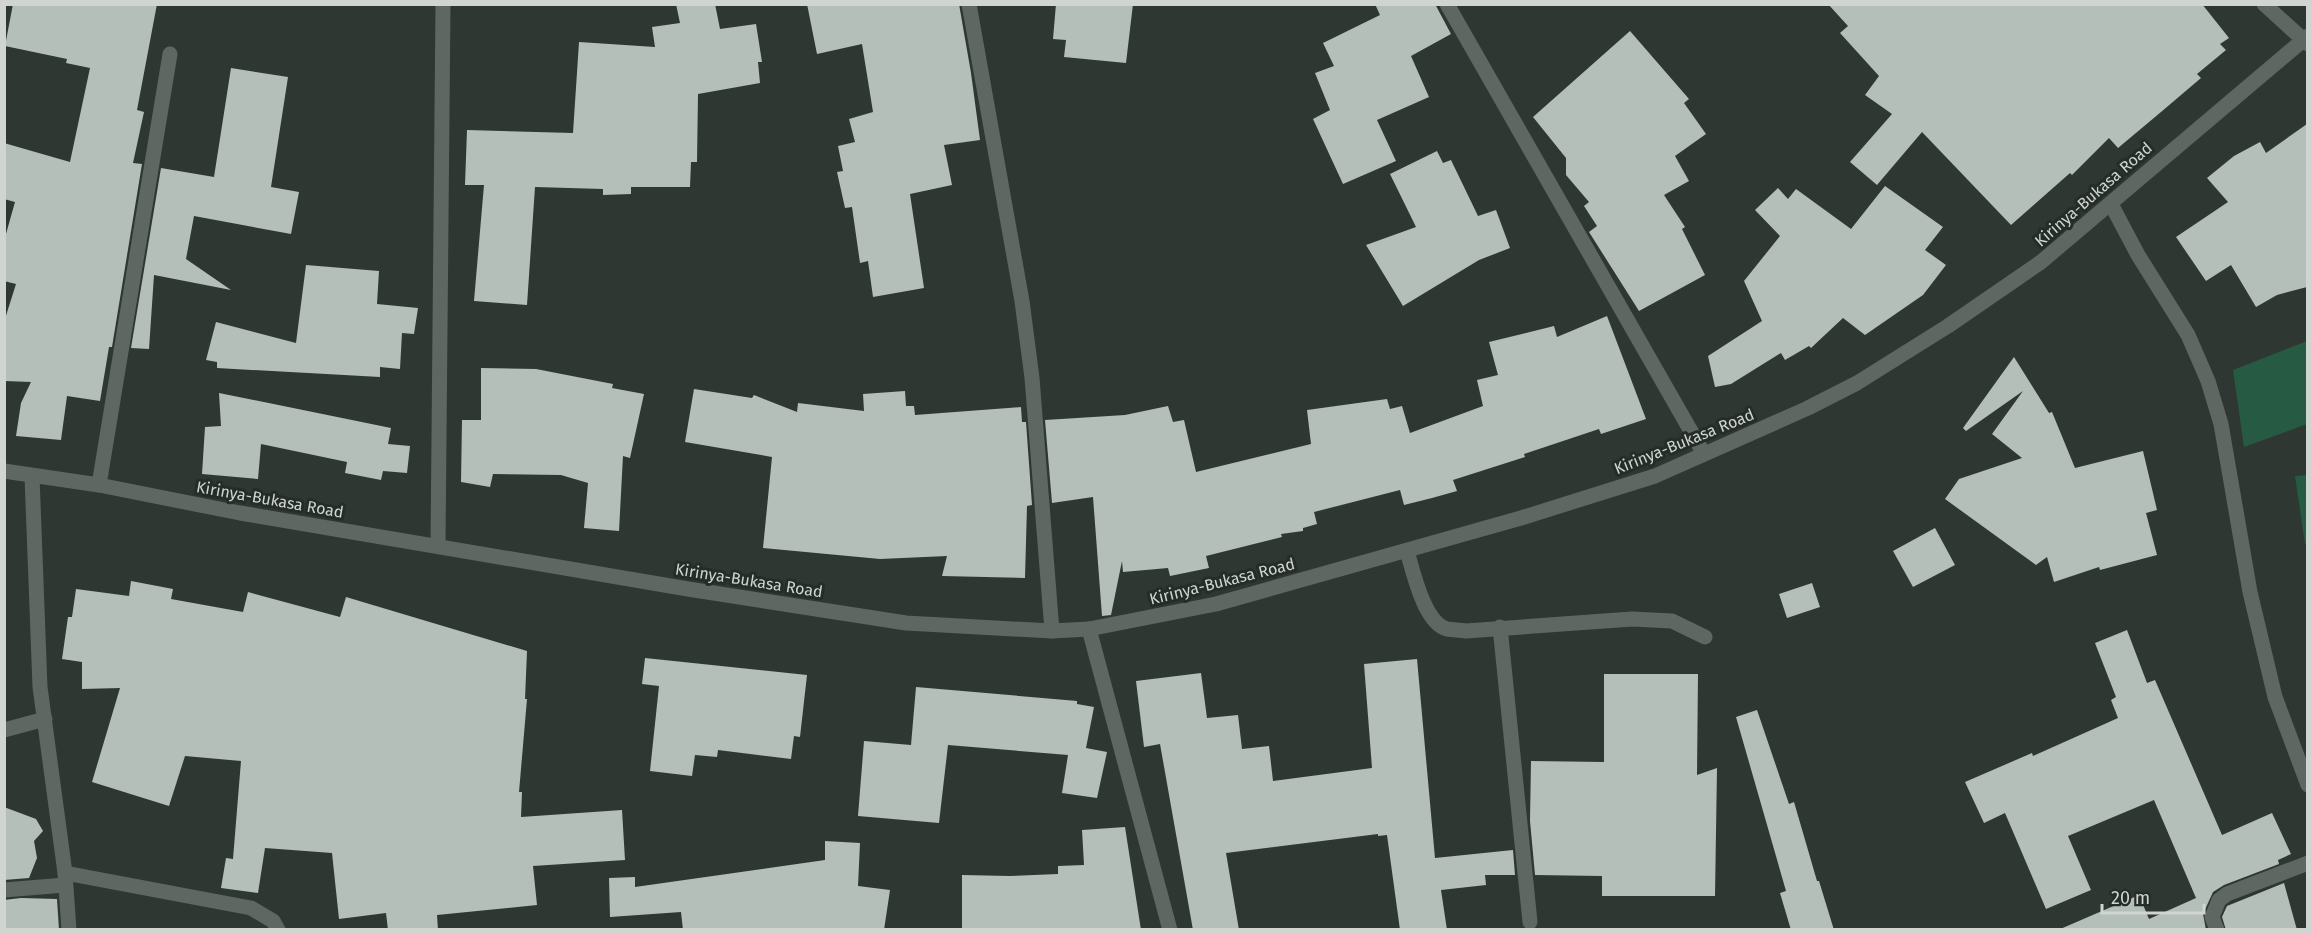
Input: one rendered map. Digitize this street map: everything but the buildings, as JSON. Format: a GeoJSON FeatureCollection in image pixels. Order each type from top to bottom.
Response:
{"type":"FeatureCollection","features":[{"type":"Feature","properties":{"kind":"street"},"geometry":{"type":"LineString","coordinates":[[438,545],[443,4]]}},
{"type":"Feature","properties":{"kind":"street"},"geometry":{"type":"LineString","coordinates":[[969,4],[1022,301],[1032,378],[1052,631]]}},
{"type":"Feature","properties":{"kind":"street"},"geometry":{"type":"LineString","coordinates":[[1447,4],[1704,454]]}},
{"type":"Feature","properties":{"kind":"street"},"geometry":{"type":"LineString","coordinates":[[2264,4],[2306,40]]}},
{"type":"Feature","properties":{"kind":"street","name":"Kirinya-Bukasa Road"},"geometry":{"type":"LineString","coordinates":[[4,471],[99,485],[240,513],[688,589],[906,623],[1052,631],[1089,629],[1216,604],[1407,551],[1655,476],[1808,408],[1857,383],[1948,326],[2041,262],[2306,40]]}},
{"type":"Feature","properties":{"kind":"street"},"geometry":{"type":"LineString","coordinates":[[99,485],[170,54]]}},
{"type":"Feature","properties":{"kind":"street"},"geometry":{"type":"LineString","coordinates":[[2111,204],[2138,255],[2188,335],[2208,381],[2221,424],[2250,592],[2273,685],[2307,785]]}},
{"type":"Feature","properties":{"kind":"street"},"geometry":{"type":"LineString","coordinates":[[32,476],[40,687],[65,879],[69,930]]}},
{"type":"Feature","properties":{"kind":"street"},"geometry":{"type":"LineString","coordinates":[[1407,551],[1418,593],[1444,629],[1466,631],[1632,619],[1672,621],[1705,637]]}},
{"type":"Feature","properties":{"kind":"street"},"geometry":{"type":"LineString","coordinates":[[1500,627],[1530,922]]}},
{"type":"Feature","properties":{"kind":"street"},"geometry":{"type":"LineString","coordinates":[[1089,629],[1170,930]]}},
{"type":"Feature","properties":{"kind":"street"},"geometry":{"type":"LineString","coordinates":[[4,730],[45,719]]}},
{"type":"Feature","properties":{"kind":"street"},"geometry":{"type":"LineString","coordinates":[[2217,930],[2212,916],[2219,900],[2227,894],[2307,863]]}},
{"type":"Feature","properties":{"kind":"street"},"geometry":{"type":"LineString","coordinates":[[4,890],[65,879],[251,908],[273,921],[278,930]]}},
{"type":"Feature","properties":{"kind":"green space"},"geometry":{"type":"Polygon","coordinates":[[[2307,341],[2307,424],[2244,447],[2233,370],[2307,341]]]}},
{"type":"Feature","properties":{"kind":"green space"},"geometry":{"type":"Polygon","coordinates":[[[2307,475],[2308,543],[2305,544],[2295,476],[2307,475]]]}}]}
